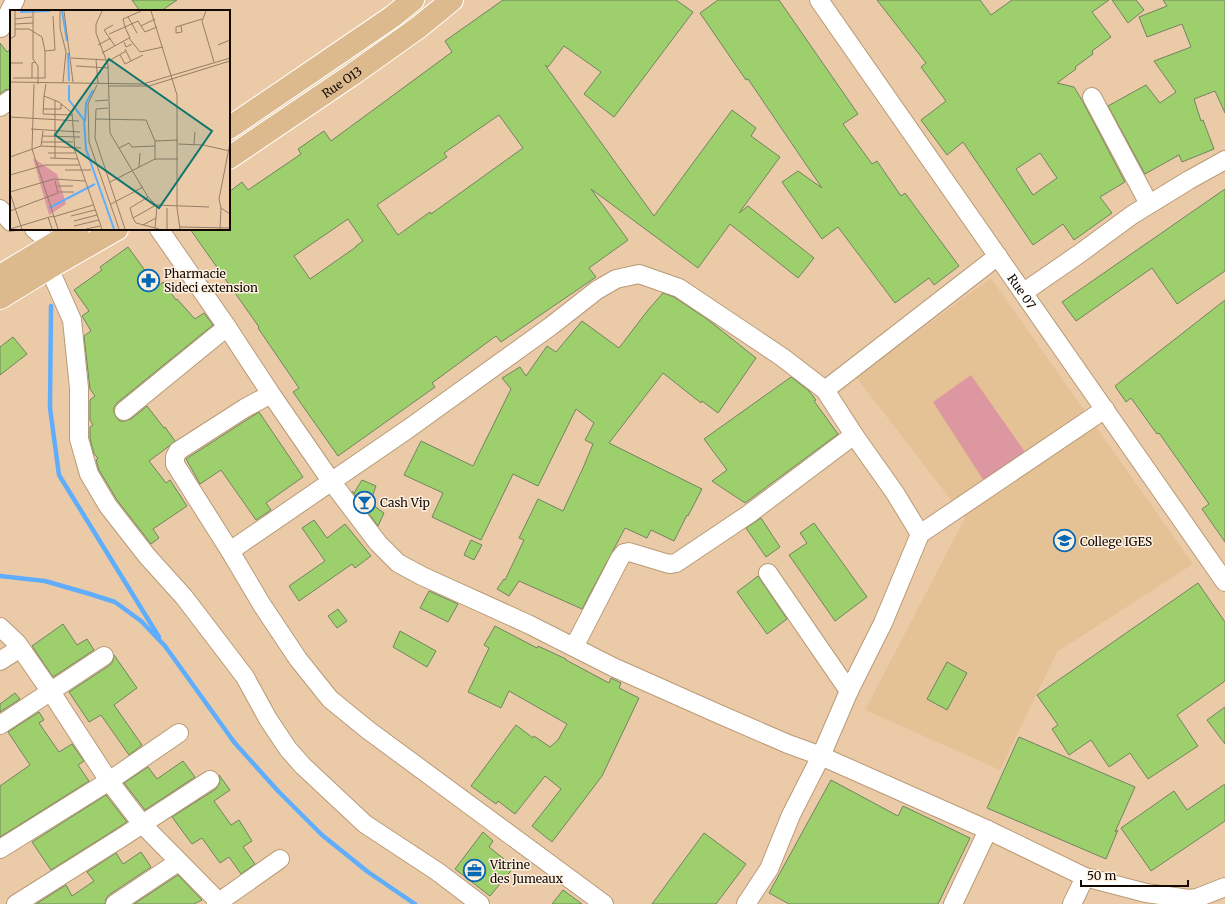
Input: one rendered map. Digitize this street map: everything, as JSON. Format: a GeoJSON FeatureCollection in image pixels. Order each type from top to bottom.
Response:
{"type":"FeatureCollection","features":[{"type":"Feature","properties":{"kind":"main road","name":"Rue O13"},"geometry":{"type":"LineString","coordinates":[[230,127],[392,17],[413,0]]}},
{"type":"Feature","properties":{"kind":"main road","name":"Rue O13"},"geometry":{"type":"LineString","coordinates":[[230,157],[353,74],[419,27],[452,0]]}},
{"type":"Feature","properties":{"kind":"main road"},"geometry":{"type":"LineString","coordinates":[[0,276],[76,230]]}},
{"type":"Feature","properties":{"kind":"main road"},"geometry":{"type":"LineString","coordinates":[[0,298],[115,230]]}},
{"type":"Feature","properties":{"kind":"street"},"geometry":{"type":"LineString","coordinates":[[11,10],[15,0]]}},
{"type":"Feature","properties":{"kind":"street","name":"Rue 07"},"geometry":{"type":"LineString","coordinates":[[819,0],[1225,582]]}},
{"type":"Feature","properties":{"kind":"street"},"geometry":{"type":"LineString","coordinates":[[4,30],[10,14]]}},
{"type":"Feature","properties":{"kind":"street"},"geometry":{"type":"LineString","coordinates":[[1092,97],[1149,204]]}},
{"type":"Feature","properties":{"kind":"street"},"geometry":{"type":"LineString","coordinates":[[0,107],[10,100]]}},
{"type":"Feature","properties":{"kind":"street"},"geometry":{"type":"LineString","coordinates":[[1024,292],[1080,254],[1132,215],[1188,180],[1225,160]]}},
{"type":"Feature","properties":{"kind":"street"},"geometry":{"type":"LineString","coordinates":[[0,209],[10,221]]}},
{"type":"Feature","properties":{"kind":"street"},"geometry":{"type":"LineString","coordinates":[[35,230],[50,246]]}},
{"type":"Feature","properties":{"kind":"street"},"geometry":{"type":"LineString","coordinates":[[160,230],[227,326],[271,394],[331,481],[378,542],[398,564],[528,624],[613,667],[788,744],[821,756],[988,830],[1085,877],[1146,893],[1193,901],[1225,887]]}},
{"type":"Feature","properties":{"kind":"street"},"geometry":{"type":"LineString","coordinates":[[825,390],[998,256]]}},
{"type":"Feature","properties":{"kind":"street"},"geometry":{"type":"LineString","coordinates":[[49,268],[72,320],[79,388],[79,439],[89,474],[108,506],[148,556],[184,597],[223,648],[244,677],[268,719],[288,749],[303,766],[365,824],[438,872],[480,904]]}},
{"type":"Feature","properties":{"kind":"street"},"geometry":{"type":"LineString","coordinates":[[230,551],[408,429],[551,326],[597,290],[616,279],[639,274],[679,288],[782,357],[825,390],[920,534]]}},
{"type":"Feature","properties":{"kind":"street"},"geometry":{"type":"LineString","coordinates":[[124,411],[227,326]]}},
{"type":"Feature","properties":{"kind":"street"},"geometry":{"type":"LineString","coordinates":[[271,394],[178,451],[174,464],[230,551],[262,605],[298,659],[330,698],[368,730],[604,904]]}},
{"type":"Feature","properties":{"kind":"street"},"geometry":{"type":"LineString","coordinates":[[746,904],[755,893],[769,869],[791,815],[821,756],[849,691],[883,623],[920,534],[1105,409]]}},
{"type":"Feature","properties":{"kind":"street"},"geometry":{"type":"LineString","coordinates":[[574,647],[624,553],[629,552],[669,564],[676,563],[749,514],[854,435]]}},
{"type":"Feature","properties":{"kind":"street"},"geometry":{"type":"LineString","coordinates":[[768,573],[849,691]]}},
{"type":"Feature","properties":{"kind":"street"},"geometry":{"type":"LineString","coordinates":[[0,627],[20,648],[51,692],[109,781],[142,824],[219,903],[280,860]]}},
{"type":"Feature","properties":{"kind":"street"},"geometry":{"type":"LineString","coordinates":[[0,661],[20,648]]}},
{"type":"Feature","properties":{"kind":"street"},"geometry":{"type":"LineString","coordinates":[[0,725],[104,656]]}},
{"type":"Feature","properties":{"kind":"street"},"geometry":{"type":"LineString","coordinates":[[0,849],[109,781],[179,733]]}},
{"type":"Feature","properties":{"kind":"street"},"geometry":{"type":"LineString","coordinates":[[16,904],[210,780]]}},
{"type":"Feature","properties":{"kind":"street"},"geometry":{"type":"LineString","coordinates":[[954,904],[988,830]]}},
{"type":"Feature","properties":{"kind":"street"},"geometry":{"type":"LineString","coordinates":[[115,904],[178,862]]}},
{"type":"Feature","properties":{"kind":"street"},"geometry":{"type":"LineString","coordinates":[[1072,904],[1085,877]]}},
{"type":"Feature","properties":{"kind":"shaded area","name":"College IGES"},"geometry":{"type":"Polygon","coordinates":[[[991,278],[1193,564],[1057,652],[1000,770],[865,710],[965,518],[856,377],[991,278]]]}},
{"type":"Feature","properties":{"kind":"shaded area"},"geometry":{"type":"Polygon","coordinates":[[[971,375],[1025,452],[984,481],[933,402],[971,375]]]}},
{"type":"Feature","properties":{"kind":"building"},"geometry":{"type":"Polygon","coordinates":[[[132,0],[177,0],[162,10],[139,10],[132,0]]]}},
{"type":"Feature","properties":{"kind":"building"},"geometry":{"type":"Polygon","coordinates":[[[503,0],[676,0],[693,12],[614,117],[584,94],[601,72],[564,46],[548,67],[545,65],[654,216],[732,110],[756,128],[751,136],[780,157],[739,213],[748,206],[814,258],[798,278],[730,224],[698,268],[591,189],[628,240],[589,268],[596,277],[501,342],[496,336],[432,383],[435,387],[338,456],[293,392],[299,388],[258,328],[259,327],[191,230],[230,230],[230,191],[242,182],[248,190],[301,154],[298,149],[324,131],[331,141],[452,52],[445,41],[503,0]],[[499,115],[444,153],[447,157],[377,205],[398,235],[430,212],[431,214],[523,148],[499,115]],[[348,219],[294,256],[310,279],[363,241],[348,219]]]}},
{"type":"Feature","properties":{"kind":"building"},"geometry":{"type":"Polygon","coordinates":[[[718,0],[779,0],[858,114],[843,124],[872,164],[877,161],[901,196],[905,193],[959,266],[934,285],[929,278],[895,303],[838,227],[822,239],[782,182],[798,171],[822,188],[748,79],[746,80],[700,13],[718,0]]]}},
{"type":"Feature","properties":{"kind":"building"},"geometry":{"type":"Polygon","coordinates":[[[877,0],[980,0],[991,15],[1012,0],[1109,0],[1092,12],[1111,37],[1092,51],[1093,54],[1075,67],[1076,69],[1057,83],[1074,87],[1125,182],[1100,197],[1112,213],[1074,240],[1063,224],[1033,245],[963,142],[947,155],[921,120],[946,101],[921,67],[926,63],[877,0]],[[1040,153],[1016,169],[1033,195],[1057,178],[1040,153]]]}},
{"type":"Feature","properties":{"kind":"building"},"geometry":{"type":"Polygon","coordinates":[[[1112,0],[1136,0],[1144,10],[1128,23],[1112,0]]]}},
{"type":"Feature","properties":{"kind":"building"},"geometry":{"type":"Polygon","coordinates":[[[1163,0],[1225,0],[1225,113],[1215,91],[1194,99],[1201,121],[1203,120],[1214,149],[1182,162],[1179,155],[1145,174],[1108,106],[1146,85],[1160,103],[1176,92],[1154,61],[1191,47],[1182,24],[1147,37],[1139,17],[1167,6],[1163,0]]]}},
{"type":"Feature","properties":{"kind":"building"},"geometry":{"type":"Polygon","coordinates":[[[0,43],[7,52],[10,50],[10,89],[5,90],[0,94],[0,43]]]}},
{"type":"Feature","properties":{"kind":"building"},"geometry":{"type":"Polygon","coordinates":[[[1225,189],[1225,271],[1177,304],[1152,268],[1076,321],[1062,302],[1225,189]]]}},
{"type":"Feature","properties":{"kind":"building"},"geometry":{"type":"Polygon","coordinates":[[[128,247],[157,287],[163,282],[176,300],[177,299],[195,319],[204,313],[213,325],[117,403],[114,408],[116,417],[120,421],[125,421],[131,419],[147,406],[175,441],[149,461],[166,483],[170,480],[187,506],[153,529],[159,538],[151,544],[117,500],[99,470],[96,460],[98,458],[94,454],[90,438],[90,427],[93,425],[90,420],[90,400],[95,396],[90,389],[84,336],[91,331],[82,316],[89,311],[74,290],[102,270],[100,267],[128,247]]]}},
{"type":"Feature","properties":{"kind":"building"},"geometry":{"type":"Polygon","coordinates":[[[663,293],[674,297],[707,319],[756,358],[718,413],[702,401],[701,403],[663,373],[609,443],[702,489],[674,541],[651,530],[647,538],[625,528],[582,609],[519,581],[509,596],[497,589],[504,579],[505,580],[524,540],[519,538],[538,499],[563,511],[593,444],[585,440],[594,423],[576,409],[538,486],[513,474],[481,540],[432,517],[443,493],[404,475],[421,441],[473,466],[511,389],[502,378],[520,367],[526,376],[547,346],[556,352],[582,321],[619,348],[663,293]]]}},
{"type":"Feature","properties":{"kind":"building"},"geometry":{"type":"Polygon","coordinates":[[[1225,300],[1225,542],[1202,509],[1209,504],[1159,433],[1157,434],[1131,398],[1126,402],[1115,386],[1225,300]]]}},
{"type":"Feature","properties":{"kind":"building"},"geometry":{"type":"Polygon","coordinates":[[[13,337],[27,354],[0,375],[0,347],[13,337]]]}},
{"type":"Feature","properties":{"kind":"building"},"geometry":{"type":"Polygon","coordinates":[[[791,377],[809,391],[816,400],[814,401],[838,434],[745,503],[712,481],[727,470],[704,439],[791,377]]]}},
{"type":"Feature","properties":{"kind":"building"},"geometry":{"type":"Polygon","coordinates":[[[259,412],[303,477],[266,503],[271,510],[256,520],[221,470],[200,484],[186,459],[259,412]]]}},
{"type":"Feature","properties":{"kind":"building"},"geometry":{"type":"Polygon","coordinates":[[[362,480],[376,486],[370,503],[384,513],[378,526],[352,491],[354,493],[362,480]]]}},
{"type":"Feature","properties":{"kind":"building"},"geometry":{"type":"Polygon","coordinates":[[[761,518],[780,547],[766,557],[746,528],[761,518]]]}},
{"type":"Feature","properties":{"kind":"building"},"geometry":{"type":"Polygon","coordinates":[[[314,520],[327,538],[345,524],[371,556],[355,568],[352,564],[299,601],[289,586],[325,561],[302,528],[314,520]]]}},
{"type":"Feature","properties":{"kind":"building"},"geometry":{"type":"Polygon","coordinates":[[[814,523],[867,597],[835,621],[789,555],[807,543],[800,533],[814,523]]]}},
{"type":"Feature","properties":{"kind":"building"},"geometry":{"type":"Polygon","coordinates":[[[471,540],[482,545],[474,560],[464,555],[471,540]]]}},
{"type":"Feature","properties":{"kind":"building"},"geometry":{"type":"Polygon","coordinates":[[[758,576],[787,619],[767,634],[737,592],[758,576]]]}},
{"type":"Feature","properties":{"kind":"building"},"geometry":{"type":"Polygon","coordinates":[[[1198,583],[1225,622],[1225,681],[1177,715],[1198,746],[1148,779],[1130,753],[1109,767],[1091,740],[1069,755],[1052,729],[1058,725],[1037,695],[1198,583]]]}},
{"type":"Feature","properties":{"kind":"building"},"geometry":{"type":"Polygon","coordinates":[[[429,591],[458,604],[448,622],[420,608],[429,591]]]}},
{"type":"Feature","properties":{"kind":"building"},"geometry":{"type":"Polygon","coordinates":[[[338,609],[347,621],[337,628],[328,616],[338,609]]]}},
{"type":"Feature","properties":{"kind":"building"},"geometry":{"type":"Polygon","coordinates":[[[63,624],[77,645],[87,639],[94,650],[53,677],[32,646],[63,624]]]}},
{"type":"Feature","properties":{"kind":"building"},"geometry":{"type":"Polygon","coordinates":[[[495,626],[537,648],[538,646],[566,659],[609,683],[611,678],[621,683],[619,688],[639,698],[602,776],[552,842],[532,826],[561,789],[545,776],[515,814],[498,801],[496,804],[471,786],[516,725],[533,738],[534,736],[550,747],[558,740],[567,724],[509,691],[501,708],[468,692],[489,648],[484,645],[495,626]]]}},
{"type":"Feature","properties":{"kind":"building"},"geometry":{"type":"Polygon","coordinates":[[[400,631],[436,651],[427,667],[393,647],[400,631]]]}},
{"type":"Feature","properties":{"kind":"building"},"geometry":{"type":"Polygon","coordinates":[[[114,655],[137,688],[114,705],[142,745],[129,755],[101,715],[89,722],[69,692],[110,665],[113,661],[114,655]]]}},
{"type":"Feature","properties":{"kind":"building"},"geometry":{"type":"Polygon","coordinates":[[[947,662],[967,673],[947,710],[927,699],[947,662]]]}},
{"type":"Feature","properties":{"kind":"building"},"geometry":{"type":"Polygon","coordinates":[[[15,693],[20,699],[0,712],[0,704],[15,693]]]}},
{"type":"Feature","properties":{"kind":"building"},"geometry":{"type":"Polygon","coordinates":[[[1225,707],[1225,744],[1207,720],[1225,707]]]}},
{"type":"Feature","properties":{"kind":"building"},"geometry":{"type":"Polygon","coordinates":[[[39,712],[44,720],[39,723],[59,752],[72,744],[84,761],[78,765],[89,781],[0,837],[0,786],[30,765],[8,732],[39,712]]]}},
{"type":"Feature","properties":{"kind":"building"},"geometry":{"type":"Polygon","coordinates":[[[1019,737],[1135,787],[1115,832],[1118,830],[1106,859],[987,808],[1019,737]]]}},
{"type":"Feature","properties":{"kind":"building"},"geometry":{"type":"Polygon","coordinates":[[[183,761],[195,777],[145,810],[124,783],[148,767],[157,779],[183,761]]]}},
{"type":"Feature","properties":{"kind":"building"},"geometry":{"type":"Polygon","coordinates":[[[219,775],[230,790],[214,801],[231,825],[239,820],[252,841],[243,847],[255,864],[241,874],[229,857],[220,863],[202,838],[192,844],[172,817],[216,789],[220,780],[219,775]]]}},
{"type":"Feature","properties":{"kind":"building"},"geometry":{"type":"Polygon","coordinates":[[[831,780],[898,816],[903,806],[970,838],[938,904],[789,904],[769,893],[831,780]]]}},
{"type":"Feature","properties":{"kind":"building"},"geometry":{"type":"Polygon","coordinates":[[[1225,784],[1225,821],[1151,871],[1121,828],[1174,791],[1187,810],[1225,784]]]}},
{"type":"Feature","properties":{"kind":"building"},"geometry":{"type":"Polygon","coordinates":[[[106,795],[127,822],[51,870],[32,842],[106,795]]]}},
{"type":"Feature","properties":{"kind":"building"},"geometry":{"type":"Polygon","coordinates":[[[483,832],[493,841],[489,847],[514,867],[490,896],[455,869],[483,832]]]}},
{"type":"Feature","properties":{"kind":"building"},"geometry":{"type":"Polygon","coordinates":[[[704,833],[746,864],[716,904],[652,904],[704,833]]]}},
{"type":"Feature","properties":{"kind":"building"},"geometry":{"type":"Polygon","coordinates":[[[141,852],[151,867],[109,895],[105,904],[36,904],[66,885],[72,896],[94,881],[87,872],[116,853],[123,864],[141,852]]]}},
{"type":"Feature","properties":{"kind":"building"},"geometry":{"type":"Polygon","coordinates":[[[178,875],[202,900],[194,904],[134,904],[178,875]]]}},
{"type":"Feature","properties":{"kind":"building"},"geometry":{"type":"Polygon","coordinates":[[[563,890],[582,904],[552,904],[563,890]]]}},
{"type":"Feature","properties":{"kind":"waterway"},"geometry":{"type":"LineString","coordinates":[[51,306],[50,408],[59,475],[159,637]]}},
{"type":"Feature","properties":{"kind":"waterway"},"geometry":{"type":"LineString","coordinates":[[0,576],[45,581],[90,594],[115,602],[141,621],[165,646],[234,742],[278,791],[322,835],[368,872],[415,904]]}},
{"type":"Feature","properties":{"kind":"place","name":"Pharmacie Sideci extension"},"geometry":{"type":"Point","coordinates":[149,280]}},
{"type":"Feature","properties":{"kind":"place","name":"Cash Vip"},"geometry":{"type":"Point","coordinates":[364,502]}},
{"type":"Feature","properties":{"kind":"place","name":"College IGES"},"geometry":{"type":"Point","coordinates":[1065,541]}},
{"type":"Feature","properties":{"kind":"place","name":"Vitrine des Jumeaux"},"geometry":{"type":"Point","coordinates":[475,871]}}]}
